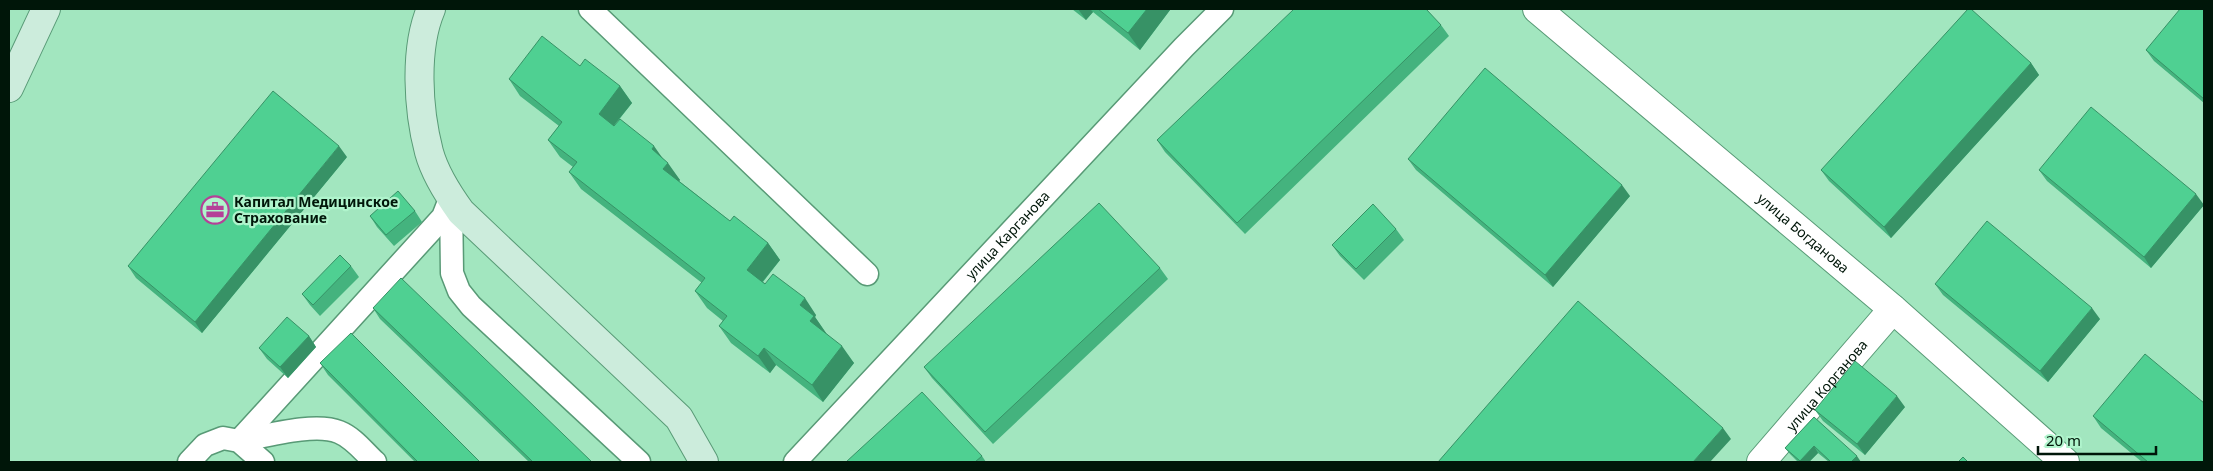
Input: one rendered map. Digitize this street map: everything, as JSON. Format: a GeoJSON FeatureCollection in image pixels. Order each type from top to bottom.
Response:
{"type":"FeatureCollection","features":[{"type":"Feature","properties":{"kind":"street"},"geometry":{"type":"LineString","coordinates":[[9,88],[46,9]]}},
{"type":"Feature","properties":{"kind":"street"},"geometry":{"type":"LineString","coordinates":[[431,9],[427,18],[419,56],[422,114],[429,153],[441,183],[461,212],[679,418],[704,462]]}},
{"type":"Feature","properties":{"kind":"street","name":"улица Богданова"},"geometry":{"type":"LineString","coordinates":[[1537,9],[1893,309],[2065,462]]}},
{"type":"Feature","properties":{"kind":"street","name":"улица Корганова"},"geometry":{"type":"LineString","coordinates":[[1761,462],[1893,309]]}},
{"type":"Feature","properties":{"kind":"lane"},"geometry":{"type":"LineString","coordinates":[[590,9],[867,274]]}},
{"type":"Feature","properties":{"kind":"lane","name":"улица Карганова"},"geometry":{"type":"LineString","coordinates":[[795,462],[1122,112],[1222,9]]}},
{"type":"Feature","properties":{"kind":"lane"},"geometry":{"type":"LineString","coordinates":[[240,440],[443,217],[451,198]]}},
{"type":"Feature","properties":{"kind":"lane"},"geometry":{"type":"LineString","coordinates":[[451,198],[452,273],[459,291],[471,306],[639,462]]}},
{"type":"Feature","properties":{"kind":"lane"},"geometry":{"type":"LineString","coordinates":[[189,462],[205,445],[223,438],[240,440],[313,429],[338,432],[353,440],[375,462]]}},
{"type":"Feature","properties":{"kind":"lane"},"geometry":{"type":"LineString","coordinates":[[240,440],[263,462]]}},
{"type":"Feature","properties":{"kind":"building"},"geometry":{"type":"Polygon","coordinates":[[[1098,9],[1147,9],[1128,33],[1098,9]]]}},
{"type":"Feature","properties":{"kind":"building"},"geometry":{"type":"Polygon","coordinates":[[[1294,9],[1426,9],[1441,25],[1237,223],[1157,140],[1294,9]]]}},
{"type":"Feature","properties":{"kind":"building"},"geometry":{"type":"Polygon","coordinates":[[[1968,9],[1971,9],[2031,63],[1884,227],[1821,170],[1968,9]]]}},
{"type":"Feature","properties":{"kind":"building"},"geometry":{"type":"Polygon","coordinates":[[[2180,9],[2204,9],[2204,99],[2146,50],[2180,9]]]}},
{"type":"Feature","properties":{"kind":"building"},"geometry":{"type":"Polygon","coordinates":[[[542,36],[580,66],[585,59],[620,86],[599,114],[614,126],[620,119],[654,146],[652,149],[668,163],[663,169],[730,221],[734,216],[768,243],[747,270],[765,284],[773,274],[805,298],[800,305],[814,316],[810,321],[842,346],[812,385],[764,348],[758,356],[719,326],[727,316],[695,291],[705,278],[569,172],[577,162],[548,140],[562,122],[509,79],[542,36]]]}},
{"type":"Feature","properties":{"kind":"building"},"geometry":{"type":"Polygon","coordinates":[[[1485,68],[1622,185],[1545,275],[1408,159],[1485,68]]]}},
{"type":"Feature","properties":{"kind":"building"},"geometry":{"type":"Polygon","coordinates":[[[273,91],[339,146],[195,322],[128,266],[273,91]]]}},
{"type":"Feature","properties":{"kind":"building"},"geometry":{"type":"Polygon","coordinates":[[[2091,107],[2196,194],[2144,257],[2039,170],[2091,107]]]}},
{"type":"Feature","properties":{"kind":"building"},"geometry":{"type":"Polygon","coordinates":[[[398,191],[415,211],[386,235],[370,216],[398,191]]]}},
{"type":"Feature","properties":{"kind":"building"},"geometry":{"type":"Polygon","coordinates":[[[1099,203],[1160,268],[985,432],[924,367],[1099,203]]]}},
{"type":"Feature","properties":{"kind":"building"},"geometry":{"type":"Polygon","coordinates":[[[1373,204],[1396,229],[1356,269],[1332,245],[1373,204]]]}},
{"type":"Feature","properties":{"kind":"building"},"geometry":{"type":"Polygon","coordinates":[[[1987,221],[2092,308],[2040,371],[1935,284],[1987,221]]]}},
{"type":"Feature","properties":{"kind":"building"},"geometry":{"type":"Polygon","coordinates":[[[340,255],[351,266],[313,305],[302,294],[340,255]]]}},
{"type":"Feature","properties":{"kind":"building"},"geometry":{"type":"Polygon","coordinates":[[[401,278],[592,462],[533,462],[373,308],[401,278]]]}},
{"type":"Feature","properties":{"kind":"building"},"geometry":{"type":"Polygon","coordinates":[[[1578,301],[1723,428],[1693,462],[1438,462],[1578,301]]]}},
{"type":"Feature","properties":{"kind":"building"},"geometry":{"type":"Polygon","coordinates":[[[287,317],[309,336],[280,367],[259,348],[287,317]]]}},
{"type":"Feature","properties":{"kind":"building"},"geometry":{"type":"Polygon","coordinates":[[[351,333],[480,462],[418,462],[320,363],[351,333]]]}},
{"type":"Feature","properties":{"kind":"building"},"geometry":{"type":"Polygon","coordinates":[[[2145,354],[2204,403],[2204,462],[2148,462],[2093,416],[2145,354]]]}},
{"type":"Feature","properties":{"kind":"building"},"geometry":{"type":"Polygon","coordinates":[[[1855,361],[1897,396],[1857,444],[1815,410],[1855,361]]]}},
{"type":"Feature","properties":{"kind":"building"},"geometry":{"type":"Polygon","coordinates":[[[922,392],[982,456],[975,462],[846,462],[922,392]]]}},
{"type":"Feature","properties":{"kind":"building"},"geometry":{"type":"Polygon","coordinates":[[[1814,417],[1857,456],[1851,462],[1831,462],[1814,446],[1800,461],[1785,448],[1814,417]]]}},
{"type":"Feature","properties":{"kind":"building"},"geometry":{"type":"Polygon","coordinates":[[[1963,457],[1968,462],[1958,462],[1963,457]]]}},
{"type":"Feature","properties":{"kind":"place","name":"Капитал Медицинское Страхование"},"geometry":{"type":"Point","coordinates":[215,210]}}]}
